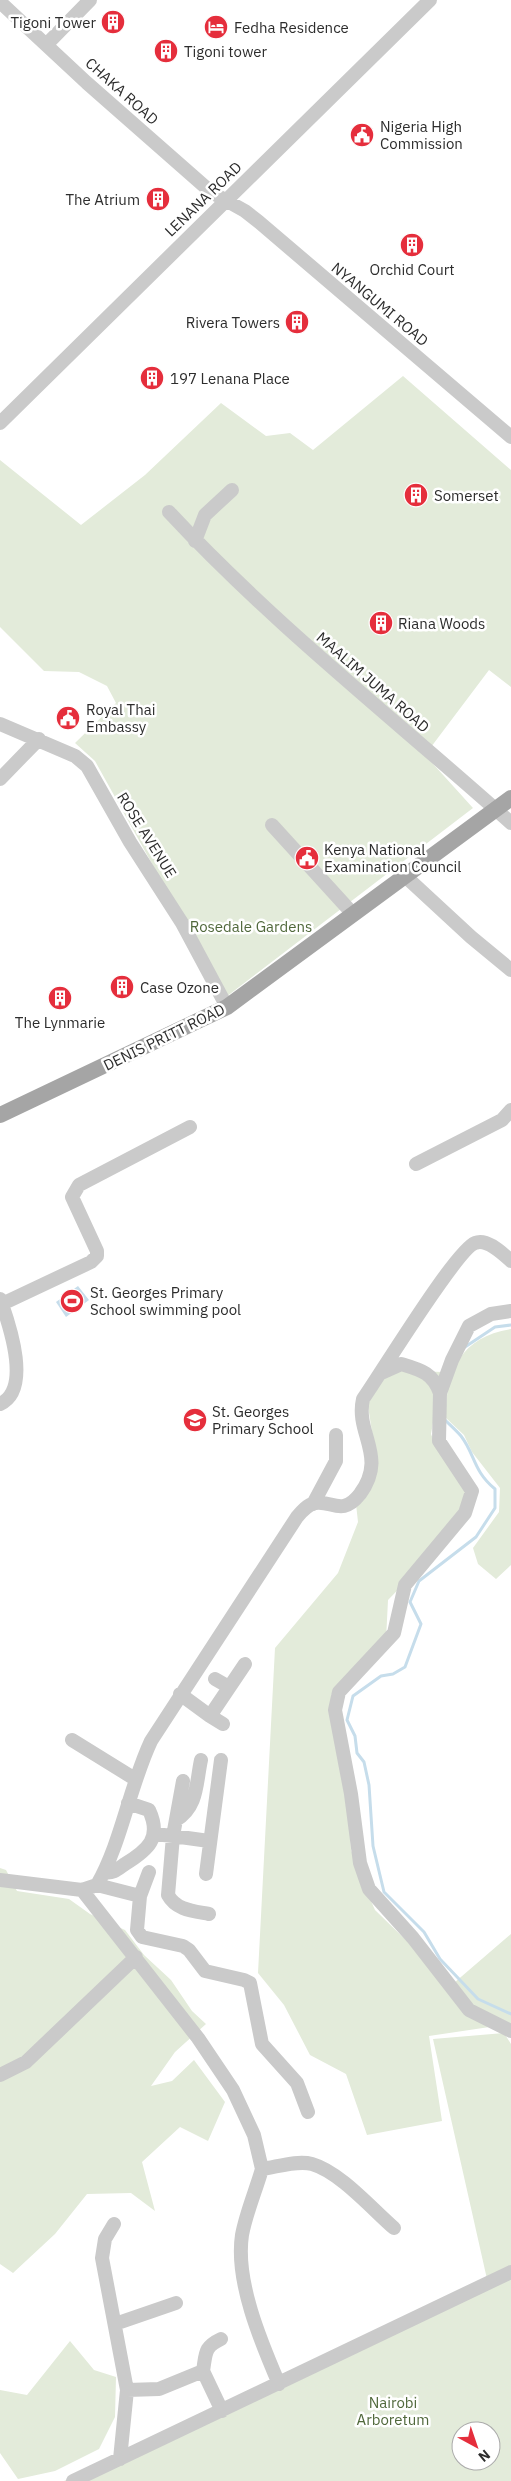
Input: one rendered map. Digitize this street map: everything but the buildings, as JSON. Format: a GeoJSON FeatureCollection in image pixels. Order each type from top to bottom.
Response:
{"type":"FeatureCollection","features":[{"type":"Feature","properties":{"kind":"main road","name":"DENIS PRITT ROAD"},"geometry":{"type":"LineString","coordinates":[[0,1115],[227,1007],[511,798]]}},
{"type":"Feature","properties":{"kind":"street"},"geometry":{"type":"LineString","coordinates":[[47,44],[90,0]]}},
{"type":"Feature","properties":{"kind":"street","name":"LENANA ROAD"},"geometry":{"type":"LineString","coordinates":[[1,419],[430,0]]}},
{"type":"Feature","properties":{"kind":"street","name":"CHAKA ROAD"},"geometry":{"type":"LineString","coordinates":[[2,2],[129,120],[211,192],[226,201]]}},
{"type":"Feature","properties":{"kind":"street","name":"NYANGUMI ROAD"},"geometry":{"type":"LineString","coordinates":[[226,201],[245,210],[511,438]]}},
{"type":"Feature","properties":{"kind":"street"},"geometry":{"type":"LineString","coordinates":[[195,541],[205,516],[232,490]]}},
{"type":"Feature","properties":{"kind":"street","name":"MAALIM JUMA ROAD"},"geometry":{"type":"LineString","coordinates":[[169,512],[195,541],[233,575],[267,610],[341,677],[511,823]]}},
{"type":"Feature","properties":{"kind":"street","name":"ROSE AVENUE"},"geometry":{"type":"LineString","coordinates":[[0,724],[74,756],[87,766],[130,842],[182,923],[227,1007]]}},
{"type":"Feature","properties":{"kind":"street"},"geometry":{"type":"LineString","coordinates":[[0,779],[38,739]]}},
{"type":"Feature","properties":{"kind":"street"},"geometry":{"type":"LineString","coordinates":[[272,825],[353,914]]}},
{"type":"Feature","properties":{"kind":"street"},"geometry":{"type":"LineString","coordinates":[[405,876],[471,938],[511,970]]}},
{"type":"Feature","properties":{"kind":"street"},"geometry":{"type":"LineString","coordinates":[[416,1164],[502,1120],[511,1110]]}},
{"type":"Feature","properties":{"kind":"street"},"geometry":{"type":"LineString","coordinates":[[0,1404],[10,1396],[14,1388],[16,1359],[15,1342],[1,1302],[91,1262],[97,1256],[97,1251],[72,1197],[79,1185],[190,1127]]}},
{"type":"Feature","properties":{"kind":"street"},"geometry":{"type":"LineString","coordinates":[[313,1504],[320,1503],[337,1508],[354,1501],[364,1487],[371,1471],[372,1455],[361,1407],[363,1399],[423,1308],[461,1256],[473,1243],[482,1242],[497,1249],[511,1261]]}},
{"type":"Feature","properties":{"kind":"street"},"geometry":{"type":"LineString","coordinates":[[511,1311],[491,1314],[469,1326],[452,1360],[440,1393],[439,1441],[472,1491],[465,1513],[405,1585],[394,1634],[339,1692],[335,1710],[351,1794],[360,1863],[369,1889],[413,1938],[469,2010],[511,2031]]}},
{"type":"Feature","properties":{"kind":"street"},"geometry":{"type":"LineString","coordinates":[[380,1374],[401,1364],[418,1369],[435,1380],[440,1393]]}},
{"type":"Feature","properties":{"kind":"street"},"geometry":{"type":"LineString","coordinates":[[97,1885],[104,1872],[135,1779],[151,1741],[297,1516],[313,1504],[336,1461],[336,1435]]}},
{"type":"Feature","properties":{"kind":"street"},"geometry":{"type":"LineString","coordinates":[[210,1716],[245,1664]]}},
{"type":"Feature","properties":{"kind":"street"},"geometry":{"type":"LineString","coordinates":[[215,1679],[229,1687]]}},
{"type":"Feature","properties":{"kind":"street"},"geometry":{"type":"LineString","coordinates":[[180,1694],[223,1724]]}},
{"type":"Feature","properties":{"kind":"street"},"geometry":{"type":"LineString","coordinates":[[72,1740],[135,1779]]}},
{"type":"Feature","properties":{"kind":"street"},"geometry":{"type":"LineString","coordinates":[[176,1820],[186,1814],[193,1804],[201,1760]]}},
{"type":"Feature","properties":{"kind":"street"},"geometry":{"type":"LineString","coordinates":[[206,1874],[221,1760]]}},
{"type":"Feature","properties":{"kind":"street"},"geometry":{"type":"LineString","coordinates":[[183,1781],[173,1836],[168,1895],[171,1901],[183,1909],[209,1914]]}},
{"type":"Feature","properties":{"kind":"street"},"geometry":{"type":"LineString","coordinates":[[104,1872],[113,1872],[142,1853],[150,1845],[154,1834],[149,1810],[128,1803]]}},
{"type":"Feature","properties":{"kind":"street"},"geometry":{"type":"LineString","coordinates":[[154,1834],[209,1842]]}},
{"type":"Feature","properties":{"kind":"street"},"geometry":{"type":"LineString","coordinates":[[150,1872],[140,1896],[138,1930],[142,1937],[183,1946],[189,1950],[205,1972],[250,1983],[262,2044],[297,2083],[308,2112]]}},
{"type":"Feature","properties":{"kind":"street"},"geometry":{"type":"LineString","coordinates":[[0,1880],[82,1890],[97,1885],[140,1896]]}},
{"type":"Feature","properties":{"kind":"street"},"geometry":{"type":"LineString","coordinates":[[82,1890],[198,2038],[233,2090],[254,2135],[262,2169],[242,2234],[240,2267],[263,2347],[279,2384]]}},
{"type":"Feature","properties":{"kind":"street"},"geometry":{"type":"LineString","coordinates":[[0,2074],[14,2070],[26,2062],[136,1957]]}},
{"type":"Feature","properties":{"kind":"street"},"geometry":{"type":"LineString","coordinates":[[262,2169],[300,2163],[312,2164],[337,2178],[394,2228]]}},
{"type":"Feature","properties":{"kind":"street"},"geometry":{"type":"LineString","coordinates":[[114,2224],[105,2239],[102,2258],[127,2390],[120,2459]]}},
{"type":"Feature","properties":{"kind":"street"},"geometry":{"type":"LineString","coordinates":[[74,2481],[511,2272]]}},
{"type":"Feature","properties":{"kind":"street"},"geometry":{"type":"LineString","coordinates":[[115,2324],[176,2303]]}},
{"type":"Feature","properties":{"kind":"street"},"geometry":{"type":"LineString","coordinates":[[221,2339],[207,2348],[204,2371],[222,2410]]}},
{"type":"Feature","properties":{"kind":"street"},"geometry":{"type":"LineString","coordinates":[[127,2390],[159,2389],[204,2371]]}},
{"type":"Feature","properties":{"kind":"green space","name":"Rosedale Gardens"},"geometry":{"type":"Polygon","coordinates":[[[403,376],[511,470],[511,687],[489,670],[425,755],[473,808],[226,997],[95,761],[75,743],[116,703],[107,686],[79,672],[44,671],[0,627],[0,460],[81,525],[145,475],[221,403],[266,436],[290,433],[313,450],[403,376]]]}},
{"type":"Feature","properties":{"kind":"green space"},"geometry":{"type":"Polygon","coordinates":[[[511,1329],[511,1565],[496,1579],[478,1564],[473,1548],[499,1512],[500,1488],[472,1452],[464,1435],[446,1418],[446,1401],[453,1371],[459,1359],[468,1348],[494,1333],[511,1329]]]}},
{"type":"Feature","properties":{"kind":"green space"},"geometry":{"type":"Polygon","coordinates":[[[390,1370],[442,1372],[431,1434],[436,1447],[469,1493],[468,1504],[428,1559],[388,1600],[386,1640],[331,1695],[348,1800],[351,1850],[375,1910],[413,1947],[447,1989],[511,1934],[511,2036],[503,2025],[429,2036],[442,2121],[367,2135],[346,2074],[310,2055],[284,2005],[258,1973],[275,1648],[338,1573],[358,1522],[356,1504],[373,1438],[368,1406],[371,1396],[390,1370]]]}},
{"type":"Feature","properties":{"kind":"green space"},"geometry":{"type":"Polygon","coordinates":[[[0,1868],[6,1870],[17,1891],[69,1899],[90,1914],[125,1930],[144,1955],[171,1980],[192,2011],[206,2024],[175,2052],[151,2086],[172,2081],[194,2060],[225,2102],[208,2141],[180,2127],[142,2162],[155,2211],[131,2193],[87,2194],[55,2234],[13,2273],[0,2264],[0,1868]]]}},
{"type":"Feature","properties":{"kind":"green space","name":"Nairobi Arboretum"},"geometry":{"type":"Polygon","coordinates":[[[504,2033],[511,2044],[511,2481],[64,2481],[489,2288],[433,2039],[504,2033]]]}},
{"type":"Feature","properties":{"kind":"green space"},"geometry":{"type":"Polygon","coordinates":[[[70,2341],[94,2370],[116,2377],[115,2417],[99,2449],[55,2471],[18,2479],[0,2453],[0,2390],[27,2395],[70,2341]]]}},
{"type":"Feature","properties":{"kind":"water","name":"St. Georges Primary School swimming pool"},"geometry":{"type":"Polygon","coordinates":[[[78,1286],[89,1300],[66,1317],[56,1302],[78,1286]]]}},
{"type":"Feature","properties":{"kind":"waterway"},"geometry":{"type":"LineString","coordinates":[[465,1347],[495,1327],[511,1325]]}},
{"type":"Feature","properties":{"kind":"waterway"},"geometry":{"type":"LineString","coordinates":[[444,1419],[461,1436],[482,1476],[495,1489],[495,1508],[476,1537],[419,1581],[410,1602],[421,1624],[405,1667],[393,1674],[381,1676],[353,1696],[347,1720],[355,1736],[357,1753],[364,1762],[369,1785],[373,1846],[384,1892],[424,1932],[440,1959],[478,1999],[511,2014]]}},
{"type":"Feature","properties":{"kind":"place","name":"Tigoni Tower"},"geometry":{"type":"Point","coordinates":[113,22]}},
{"type":"Feature","properties":{"kind":"place","name":"Fedha Residence"},"geometry":{"type":"Point","coordinates":[216,27]}},
{"type":"Feature","properties":{"kind":"place","name":"Tigoni tower"},"geometry":{"type":"Point","coordinates":[166,51]}},
{"type":"Feature","properties":{"kind":"place","name":"Nigeria High Commission"},"geometry":{"type":"Point","coordinates":[362,135]}},
{"type":"Feature","properties":{"kind":"place","name":"The Atrium"},"geometry":{"type":"Point","coordinates":[158,199]}},
{"type":"Feature","properties":{"kind":"place","name":"Orchid Court"},"geometry":{"type":"Point","coordinates":[412,245]}},
{"type":"Feature","properties":{"kind":"place","name":"Rivera Towers"},"geometry":{"type":"Point","coordinates":[297,322]}},
{"type":"Feature","properties":{"kind":"place","name":"197 Lenana Place"},"geometry":{"type":"Point","coordinates":[152,378]}},
{"type":"Feature","properties":{"kind":"place","name":"Somerset"},"geometry":{"type":"Point","coordinates":[416,495]}},
{"type":"Feature","properties":{"kind":"place","name":"Riana Woods"},"geometry":{"type":"Point","coordinates":[381,623]}},
{"type":"Feature","properties":{"kind":"place","name":"Royal Thai Embassy"},"geometry":{"type":"Point","coordinates":[68,718]}},
{"type":"Feature","properties":{"kind":"place","name":"Kenya National Examination Council"},"geometry":{"type":"Point","coordinates":[307,858]}},
{"type":"Feature","properties":{"kind":"place","name":"Case Ozone"},"geometry":{"type":"Point","coordinates":[122,987]}},
{"type":"Feature","properties":{"kind":"place","name":"The Lynmarie"},"geometry":{"type":"Point","coordinates":[60,998]}},
{"type":"Feature","properties":{"kind":"place","name":"St. Georges Primary School swimming pool"},"geometry":{"type":"Point","coordinates":[72,1301]}},
{"type":"Feature","properties":{"kind":"place","name":"St. Georges Primary School"},"geometry":{"type":"Point","coordinates":[195,1420]}}]}
